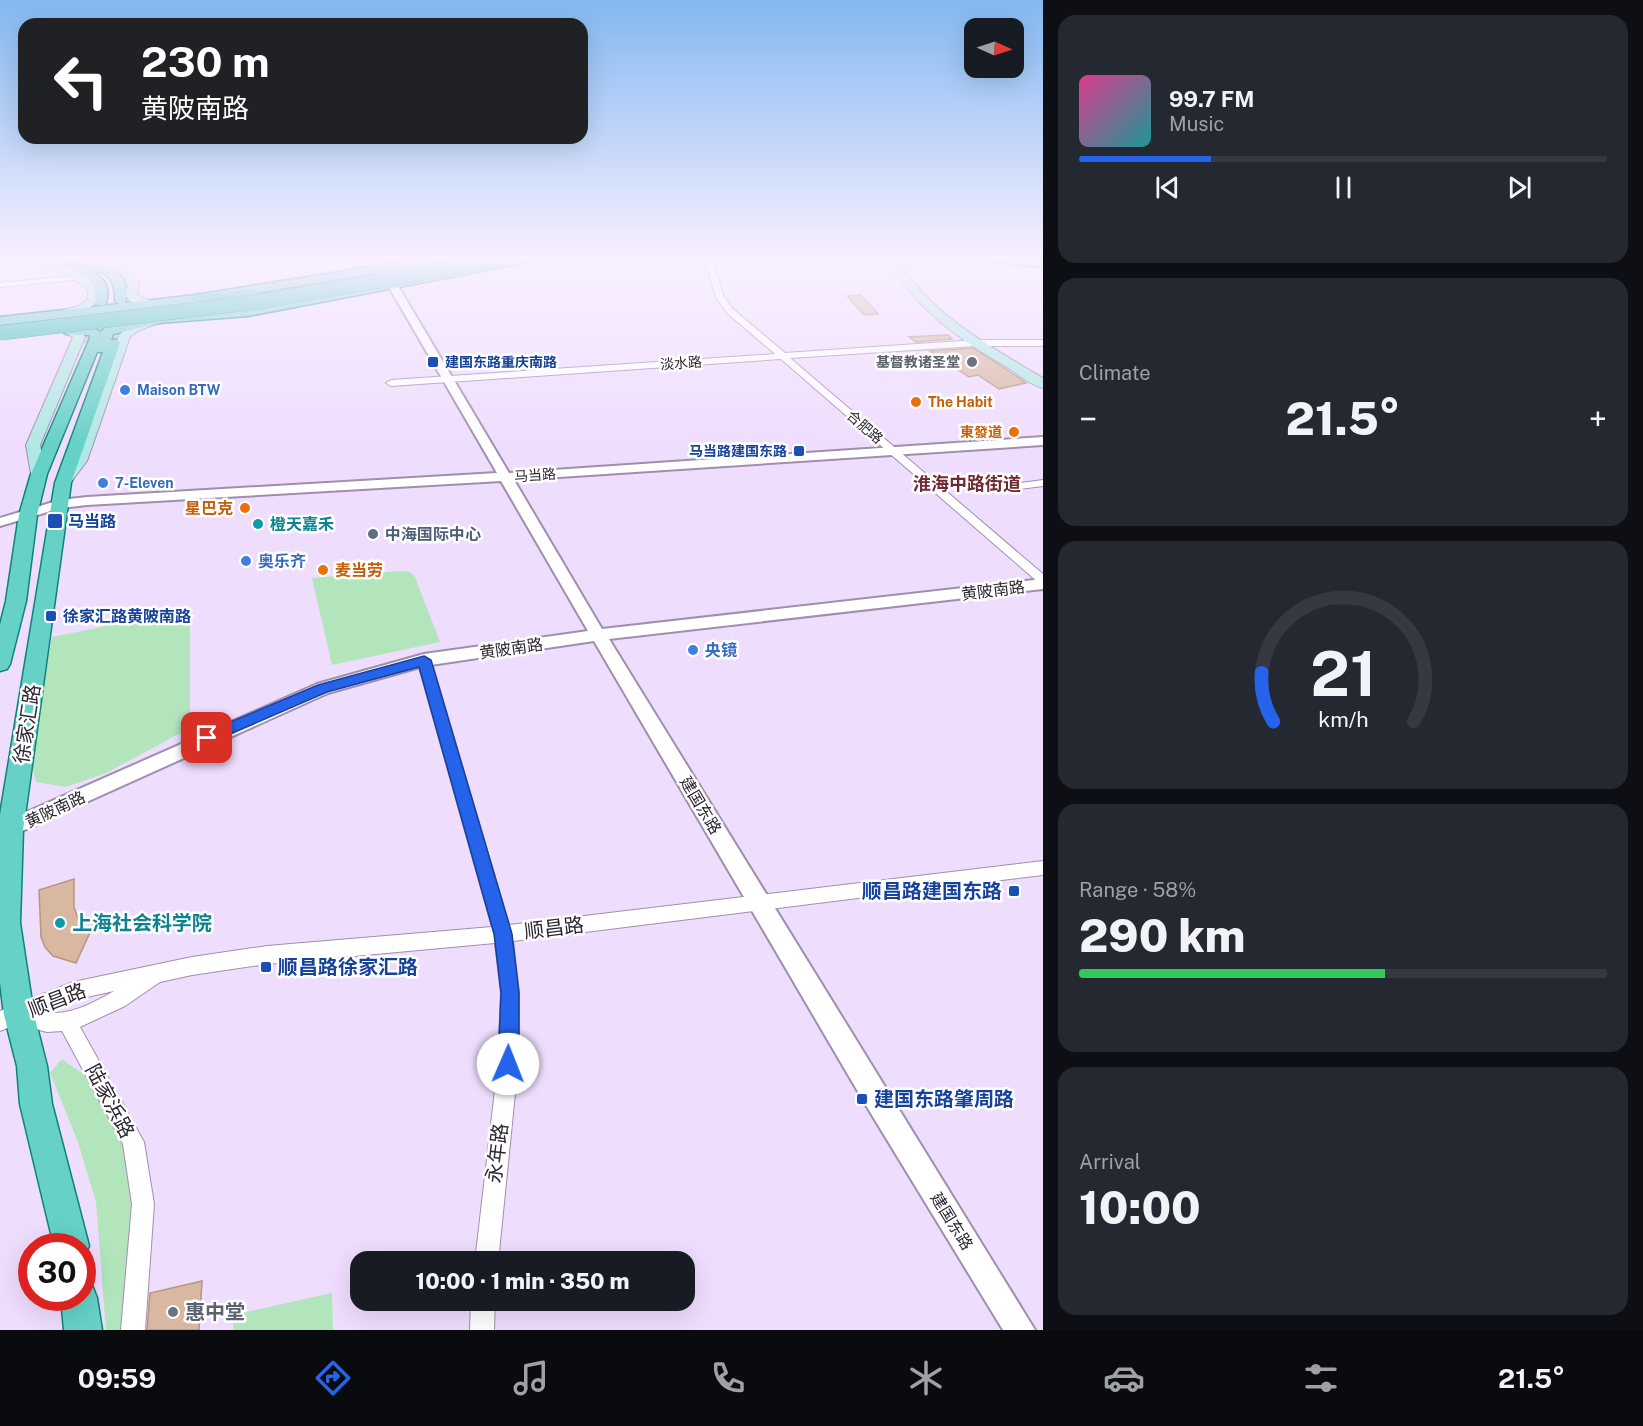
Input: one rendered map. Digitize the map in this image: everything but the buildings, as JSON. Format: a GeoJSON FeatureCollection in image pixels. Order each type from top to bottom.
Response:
{"type":"FeatureCollection","features":[{"type":"Feature","properties":{"kind":"highway"},"geometry":{"type":"LineString","coordinates":[[1,332],[76,321]]}},
{"type":"Feature","properties":{"kind":"highway"},"geometry":{"type":"LineString","coordinates":[[1,332],[95,321]]}},
{"type":"Feature","properties":{"kind":"main road"},"geometry":{"type":"LineString","coordinates":[[1,332],[32,321]]}},
{"type":"Feature","properties":{"kind":"main road"},"geometry":{"type":"LineString","coordinates":[[70,321],[105,336]]}},
{"type":"Feature","properties":{"kind":"main road"},"geometry":{"type":"LineString","coordinates":[[105,336],[107,332],[120,326],[151,321]]}},
{"type":"Feature","properties":{"kind":"main road"},"geometry":{"type":"LineString","coordinates":[[63,483],[80,461],[125,335],[134,328],[155,321]]}},
{"type":"Feature","properties":{"kind":"main road"},"geometry":{"type":"LineString","coordinates":[[945,321],[1043,384]]}},
{"type":"Feature","properties":{"kind":"main road"},"geometry":{"type":"LineString","coordinates":[[1,332],[66,330],[94,332],[96,339],[39,474]]}},
{"type":"Feature","properties":{"kind":"main road"},"geometry":{"type":"LineString","coordinates":[[66,330],[105,336]]}},
{"type":"Feature","properties":{"kind":"main road","name":"徐家汇路"},"geometry":{"type":"LineString","coordinates":[[68,1233],[36,1104],[32,1066],[10,1018],[5,832],[63,483],[105,336]]}},
{"type":"Feature","properties":{"kind":"main road"},"geometry":{"type":"LineString","coordinates":[[0,664],[16,601],[28,515],[39,474],[44,440],[86,344]]}},
{"type":"Feature","properties":{"kind":"main road"},"geometry":{"type":"LineString","coordinates":[[81,1311],[83,1330]]}},
{"type":"Feature","properties":{"kind":"street","name":"建国东路"},"geometry":{"type":"LineString","coordinates":[[412,321],[873,1093],[1020,1330]]}},
{"type":"Feature","properties":{"kind":"street","name":"合肥路"},"geometry":{"type":"LineString","coordinates":[[743,321],[1043,582]]}},
{"type":"Feature","properties":{"kind":"street","name":"淡水路"},"geometry":{"type":"LineString","coordinates":[[390,383],[976,343],[1043,343]]}},
{"type":"Feature","properties":{"kind":"street","name":"马当路"},"geometry":{"type":"LineString","coordinates":[[0,522],[60,504],[87,501],[420,480],[505,477],[1043,441]]}},
{"type":"Feature","properties":{"kind":"street"},"geometry":{"type":"LineString","coordinates":[[1012,487],[1043,483]]}},
{"type":"Feature","properties":{"kind":"street","name":"黄陂南路"},"geometry":{"type":"LineString","coordinates":[[5,832],[187,747],[323,688],[424,660],[598,635],[1043,582]]}},
{"type":"Feature","properties":{"kind":"street","name":"永年路"},"geometry":{"type":"LineString","coordinates":[[424,660],[503,934],[510,993],[508,1064],[487,1251]]}},
{"type":"Feature","properties":{"kind":"street","name":"顺昌路"},"geometry":{"type":"LineString","coordinates":[[10,1018],[73,990],[267,955],[503,934],[1043,868]]}},
{"type":"Feature","properties":{"kind":"street"},"geometry":{"type":"LineString","coordinates":[[10,1018],[54,1024],[100,1011],[161,973]]}},
{"type":"Feature","properties":{"kind":"street","name":"陆家浜路"},"geometry":{"type":"LineString","coordinates":[[66,1020],[133,1143],[142,1204],[140,1262],[133,1330]]}},
{"type":"Feature","properties":{"kind":"street"},"geometry":{"type":"LineString","coordinates":[[482,1330],[483,1311]]}},
{"type":"Feature","properties":{"kind":"green space"},"geometry":{"type":"Polygon","coordinates":[[[410,572],[415,577],[440,642],[332,665],[312,578],[410,572]]]}},
{"type":"Feature","properties":{"kind":"green space"},"geometry":{"type":"Polygon","coordinates":[[[190,609],[190,728],[106,773],[66,787],[36,782],[31,762],[52,637],[190,609]]]}},
{"type":"Feature","properties":{"kind":"green space"},"geometry":{"type":"Polygon","coordinates":[[[62,1059],[86,1076],[123,1145],[135,1208],[125,1330],[106,1330],[96,1202],[78,1142],[50,1073],[62,1059]]]}},
{"type":"Feature","properties":{"kind":"green space"},"geometry":{"type":"Polygon","coordinates":[[[332,1293],[333,1330],[233,1330],[233,1315],[332,1293]]]}},
{"type":"Feature","properties":{"kind":"tunnel"},"geometry":{"type":"LineString","coordinates":[[86,344],[94,321]]}},
{"type":"Feature","properties":{"kind":"tunnel"},"geometry":{"type":"LineString","coordinates":[[113,343],[117,321]]}},
{"type":"Feature","properties":{"kind":"place","name":"建国东路重庆南路"},"geometry":{"type":"Point","coordinates":[433,362]}},
{"type":"Feature","properties":{"kind":"place","name":"基督教诸圣堂"},"geometry":{"type":"Point","coordinates":[972,362]}},
{"type":"Feature","properties":{"kind":"place","name":"Maison BTW"},"geometry":{"type":"Point","coordinates":[125,390]}},
{"type":"Feature","properties":{"kind":"place","name":"The Habit"},"geometry":{"type":"Point","coordinates":[916,402]}},
{"type":"Feature","properties":{"kind":"place","name":"東發道"},"geometry":{"type":"Point","coordinates":[1014,432]}},
{"type":"Feature","properties":{"kind":"place","name":"马当路建国东路"},"geometry":{"type":"Point","coordinates":[799,451]}},
{"type":"Feature","properties":{"kind":"place","name":"7-Eleven"},"geometry":{"type":"Point","coordinates":[103,483]}},
{"type":"Feature","properties":{"kind":"place","name":"星巴克"},"geometry":{"type":"Point","coordinates":[245,508]}},
{"type":"Feature","properties":{"kind":"place","name":"马当路"},"geometry":{"type":"Point","coordinates":[55,521]}},
{"type":"Feature","properties":{"kind":"place","name":"橙天嘉禾"},"geometry":{"type":"Point","coordinates":[258,524]}},
{"type":"Feature","properties":{"kind":"place","name":"中海国际中心"},"geometry":{"type":"Point","coordinates":[373,534]}},
{"type":"Feature","properties":{"kind":"place","name":"奥乐齐"},"geometry":{"type":"Point","coordinates":[246,561]}},
{"type":"Feature","properties":{"kind":"place","name":"麦当劳"},"geometry":{"type":"Point","coordinates":[323,570]}},
{"type":"Feature","properties":{"kind":"place","name":"徐家汇路黄陂南路"},"geometry":{"type":"Point","coordinates":[51,616]}},
{"type":"Feature","properties":{"kind":"place","name":"央镜"},"geometry":{"type":"Point","coordinates":[693,650]}},
{"type":"Feature","properties":{"kind":"place","name":"顺昌路建国东路"},"geometry":{"type":"Point","coordinates":[1014,891]}},
{"type":"Feature","properties":{"kind":"place","name":"上海社会科学院"},"geometry":{"type":"Point","coordinates":[60,923]}},
{"type":"Feature","properties":{"kind":"place","name":"顺昌路徐家汇路"},"geometry":{"type":"Point","coordinates":[266,967]}},
{"type":"Feature","properties":{"kind":"place","name":"建国东路肇周路"},"geometry":{"type":"Point","coordinates":[862,1099]}},
{"type":"Feature","properties":{"kind":"place","name":"惠中堂"},"geometry":{"type":"Point","coordinates":[173,1312]}},
{"type":"Feature","properties":{"kind":"district","name":"淮海中路街道"},"geometry":{"type":"Point","coordinates":[967,484]}},
{"type":"Feature","properties":{"kind":"route"},"geometry":{"type":"LineString","coordinates":[[207,738],[323,688],[424,660],[503,934],[510,993],[508,1064]]}}]}
